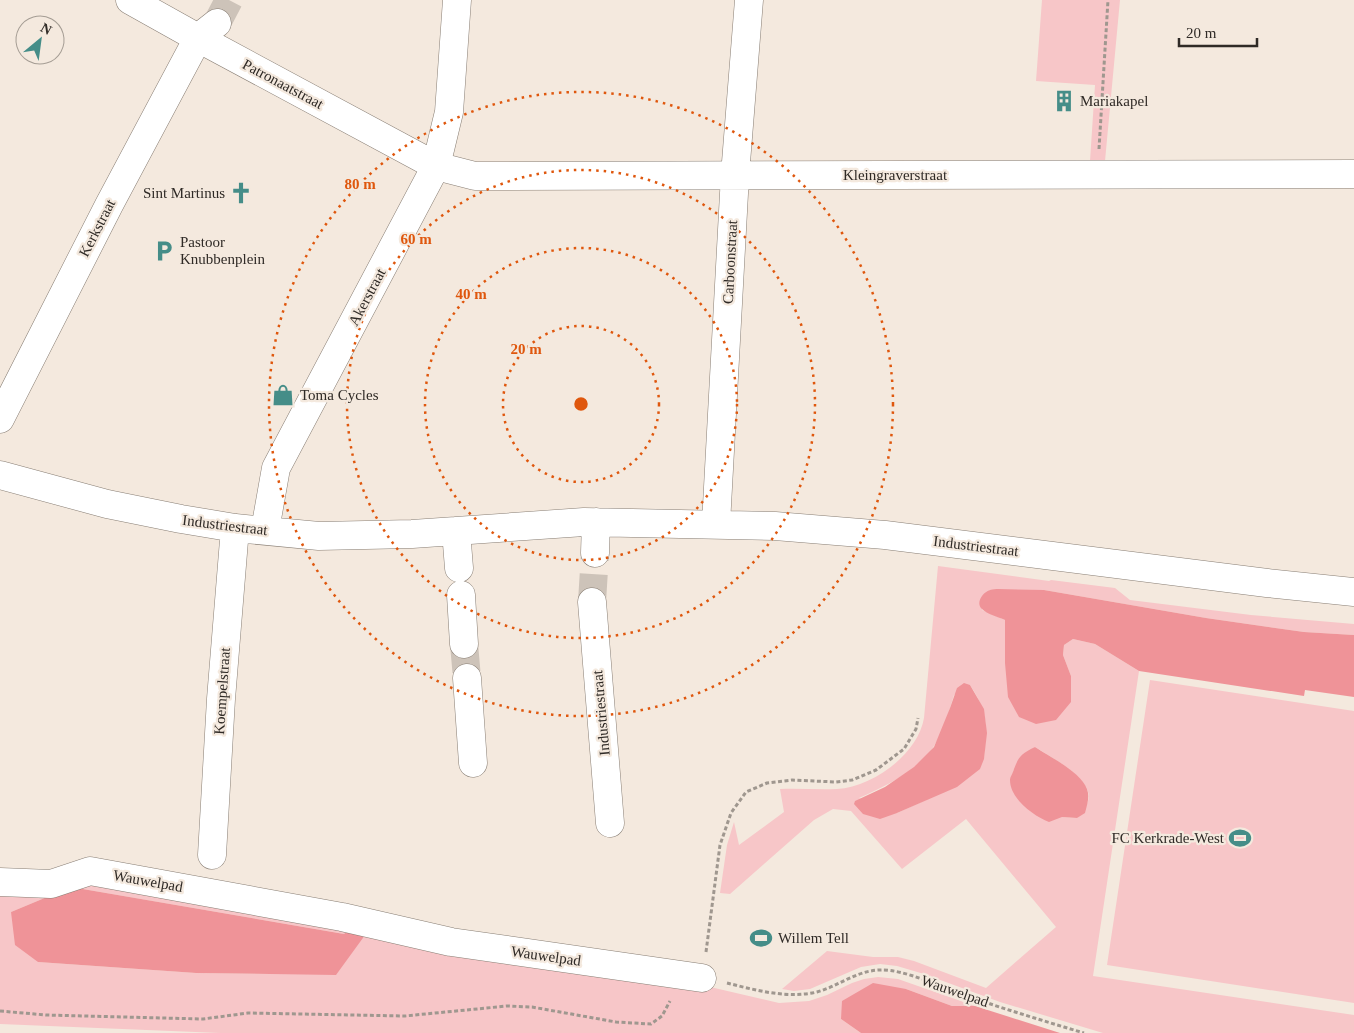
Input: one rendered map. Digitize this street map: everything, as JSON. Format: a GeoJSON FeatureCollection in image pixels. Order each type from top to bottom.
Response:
{"type":"FeatureCollection","features":[{"type":"Feature","properties":{"kind":"street","name":"Patronaatstraat"},"geometry":{"type":"LineString","coordinates":[[130,0],[207,30],[436,166]]}},
{"type":"Feature","properties":{"kind":"street","name":"Akerstraat"},"geometry":{"type":"LineString","coordinates":[[265,530],[276,468],[436,166],[449,112],[457,0]]}},
{"type":"Feature","properties":{"kind":"street","name":"Carboonstraat"},"geometry":{"type":"LineString","coordinates":[[716,524],[734,175],[750,0]]}},
{"type":"Feature","properties":{"kind":"street","name":"Kerkstraat"},"geometry":{"type":"LineString","coordinates":[[0,419],[104,214],[207,30]]}},
{"type":"Feature","properties":{"kind":"street","name":"Kleingraverstraat"},"geometry":{"type":"LineString","coordinates":[[436,166],[475,176],[1354,174]]}},
{"type":"Feature","properties":{"kind":"street","name":"Industriestraat"},"geometry":{"type":"LineString","coordinates":[[0,475],[107,504],[235,528],[319,536],[412,534],[554,523],[596,522],[776,526],[885,535],[1267,583],[1354,592]]}},
{"type":"Feature","properties":{"kind":"street"},"geometry":{"type":"LineString","coordinates":[[595,553],[596,522]]}},
{"type":"Feature","properties":{"kind":"street","name":"Koempelstraat"},"geometry":{"type":"LineString","coordinates":[[212,855],[221,700],[235,528]]}},
{"type":"Feature","properties":{"kind":"street"},"geometry":{"type":"LineString","coordinates":[[456,531],[464,644]]}},
{"type":"Feature","properties":{"kind":"street","name":"Industriestraat"},"geometry":{"type":"LineString","coordinates":[[592,602],[610,823]]}},
{"type":"Feature","properties":{"kind":"street"},"geometry":{"type":"LineString","coordinates":[[467,678],[473,763]]}},
{"type":"Feature","properties":{"kind":"street","name":"Wauwelpad"},"geometry":{"type":"LineString","coordinates":[[0,882],[51,884],[90,870],[342,917],[451,942],[693,977]]}},
{"type":"Feature","properties":{"kind":"path"},"geometry":{"type":"LineString","coordinates":[[1096,174],[1108,0]]}},
{"type":"Feature","properties":{"kind":"path"},"geometry":{"type":"LineString","coordinates":[[0,1011],[46,1015],[203,1019],[248,1013],[405,1016],[532,1006],[616,1022],[651,1024],[662,1016],[693,977],[720,845],[730,813],[746,792],[767,783],[792,780],[836,782],[852,780],[876,770],[904,749],[916,729],[918,718]]}},
{"type":"Feature","properties":{"kind":"path","name":"Wauwelpad"},"geometry":{"type":"LineString","coordinates":[[693,977],[791,995],[817,992],[862,972],[882,969],[911,976],[1033,1018],[1084,1033]]}},
{"type":"Feature","properties":{"kind":"shaded area"},"geometry":{"type":"Polygon","coordinates":[[[1042,0],[1120,0],[1105,161],[1090,161],[1095,85],[1036,81],[1042,0]]]}},
{"type":"Feature","properties":{"kind":"shaded area"},"geometry":{"type":"Polygon","coordinates":[[[938,566],[1115,588],[1130,600],[1251,615],[1354,624],[1354,635],[1304,632],[1206,618],[1044,590],[989,590],[982,610],[1005,620],[1006,631],[1071,676],[1063,655],[1064,645],[1073,639],[1095,644],[1139,671],[1093,976],[1354,1015],[1354,1033],[1103,1033],[1000,1002],[924,974],[897,966],[880,964],[861,967],[810,989],[794,991],[782,989],[827,951],[873,957],[898,957],[914,961],[986,988],[1056,927],[966,819],[902,869],[851,811],[833,809],[814,820],[730,894],[720,893],[727,845],[734,822],[739,845],[784,812],[780,789],[837,789],[851,787],[879,775],[903,756],[913,744],[924,718],[938,566]],[[970,685],[954,695],[940,734],[928,755],[901,777],[859,798],[897,813],[926,800],[984,758],[986,728],[984,712],[970,685]],[[1035,747],[1014,770],[1010,780],[1062,817],[1077,818],[1088,801],[1085,785],[1070,770],[1035,747]]]}},
{"type":"Feature","properties":{"kind":"shaded area"},"geometry":{"type":"Polygon","coordinates":[[[998,589],[1044,590],[1206,618],[1304,632],[1354,635],[1354,697],[1305,690],[1304,696],[1139,671],[1095,644],[1073,639],[1064,645],[1063,655],[1071,676],[1071,702],[1056,720],[1036,724],[1019,717],[1008,697],[1005,663],[1005,620],[982,609],[979,604],[985,593],[998,589]]]}},
{"type":"Feature","properties":{"kind":"shaded area","name":"FC Kerkrade-West"},"geometry":{"type":"Polygon","coordinates":[[[1150,680],[1354,711],[1354,1003],[1107,965],[1150,680]]]}},
{"type":"Feature","properties":{"kind":"shaded area"},"geometry":{"type":"Polygon","coordinates":[[[964,683],[970,685],[984,709],[987,733],[984,759],[980,769],[957,787],[897,813],[880,819],[863,814],[854,804],[855,801],[885,787],[914,767],[934,747],[957,688],[964,683]]]}},
{"type":"Feature","properties":{"kind":"shaded area"},"geometry":{"type":"Polygon","coordinates":[[[1035,747],[1064,765],[1084,783],[1088,795],[1085,813],[1077,818],[1062,817],[1049,822],[1037,816],[1018,800],[1011,787],[1010,778],[1019,758],[1035,747]]]}},
{"type":"Feature","properties":{"kind":"shaded area"},"geometry":{"type":"Polygon","coordinates":[[[80,880],[351,928],[344,934],[71,887],[11,912],[38,962],[196,973],[279,974],[368,931],[693,983],[779,1003],[809,1001],[852,983],[878,977],[898,979],[975,1006],[952,1006],[906,989],[841,1019],[861,1033],[220,1033],[0,1024],[0,888],[80,880]]]}},
{"type":"Feature","properties":{"kind":"shaded area"},"geometry":{"type":"Polygon","coordinates":[[[71,887],[344,934],[351,928],[368,931],[336,975],[196,973],[38,962],[15,945],[11,912],[71,887]]]}},
{"type":"Feature","properties":{"kind":"shaded area"},"geometry":{"type":"Polygon","coordinates":[[[873,983],[906,989],[952,1006],[975,1006],[1060,1033],[861,1033],[841,1019],[842,1001],[873,983]]]}},
{"type":"Feature","properties":{"kind":"tunnel"},"geometry":{"type":"LineString","coordinates":[[217,23],[229,0]]}},
{"type":"Feature","properties":{"kind":"tunnel"},"geometry":{"type":"LineString","coordinates":[[592,602],[595,553]]}},
{"type":"Feature","properties":{"kind":"tunnel"},"geometry":{"type":"LineString","coordinates":[[464,644],[467,678]]}},
{"type":"Feature","properties":{"kind":"place","name":"Mariakapel"},"geometry":{"type":"Point","coordinates":[1064,101]}},
{"type":"Feature","properties":{"kind":"place","name":"Sint Martinus"},"geometry":{"type":"Point","coordinates":[241,193]}},
{"type":"Feature","properties":{"kind":"place","name":"Pastoor Knubbenplein"},"geometry":{"type":"Point","coordinates":[164,251]}},
{"type":"Feature","properties":{"kind":"place","name":"Toma Cycles"},"geometry":{"type":"Point","coordinates":[283,395]}},
{"type":"Feature","properties":{"kind":"place","name":"FC Kerkrade-West"},"geometry":{"type":"Point","coordinates":[1240,838]}},
{"type":"Feature","properties":{"kind":"place","name":"Willem Tell"},"geometry":{"type":"Point","coordinates":[761,938]}}]}
